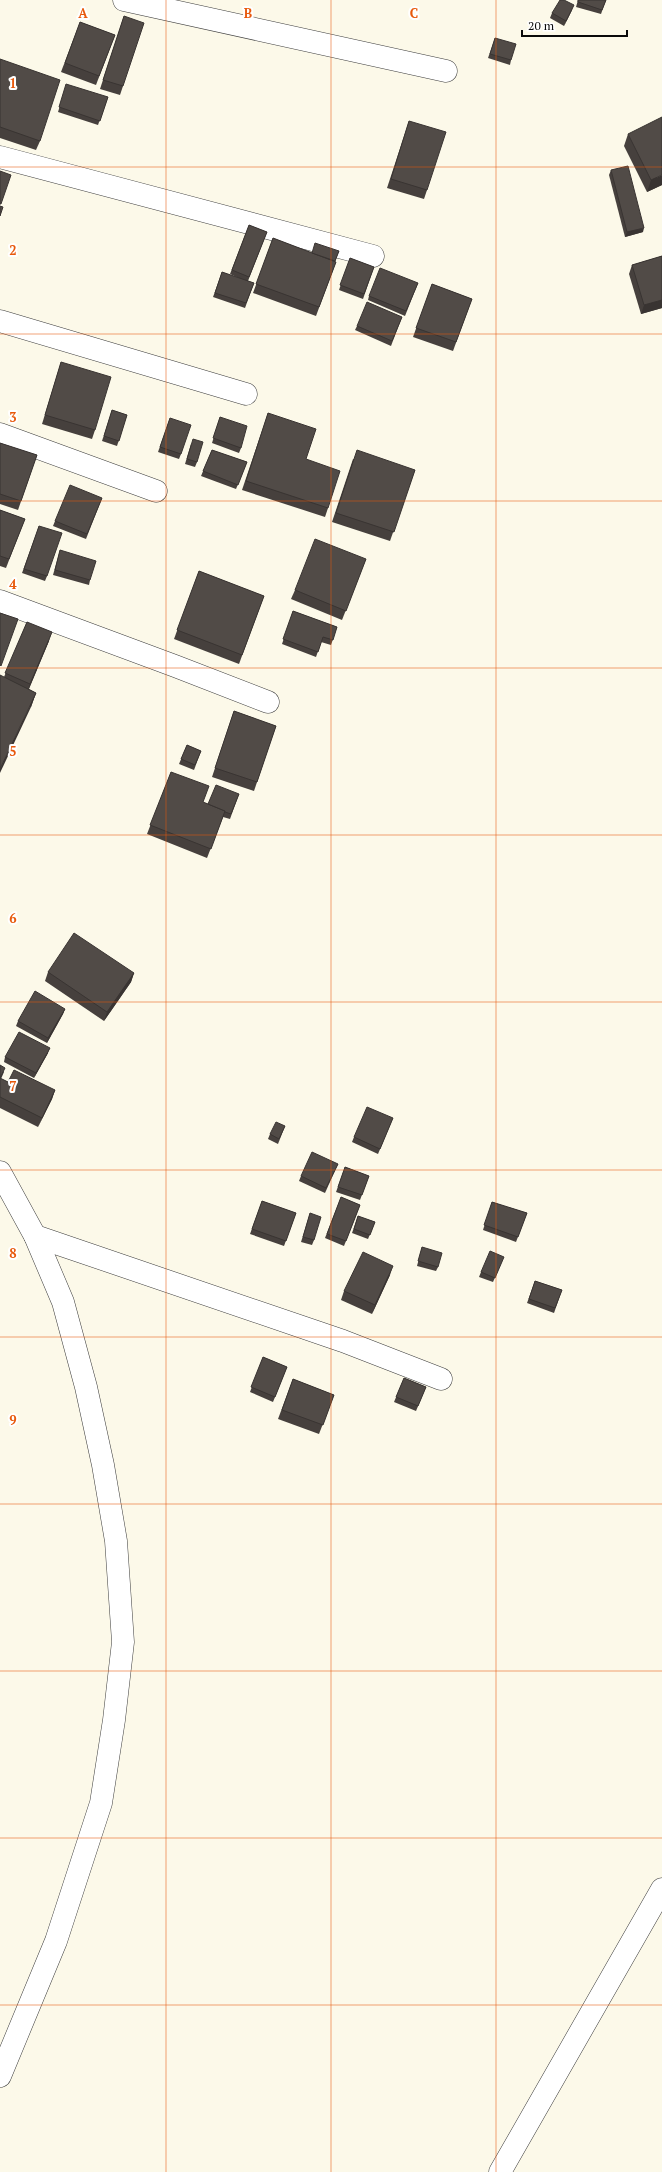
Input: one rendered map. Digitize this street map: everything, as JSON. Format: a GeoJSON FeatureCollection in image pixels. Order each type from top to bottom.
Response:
{"type":"FeatureCollection","features":[{"type":"Feature","properties":{"kind":"street"},"geometry":{"type":"LineString","coordinates":[[124,0],[446,72]]}},
{"type":"Feature","properties":{"kind":"street"},"geometry":{"type":"LineString","coordinates":[[0,157],[373,256]]}},
{"type":"Feature","properties":{"kind":"street"},"geometry":{"type":"LineString","coordinates":[[0,320],[246,394]]}},
{"type":"Feature","properties":{"kind":"street"},"geometry":{"type":"LineString","coordinates":[[0,434],[156,491]]}},
{"type":"Feature","properties":{"kind":"street"},"geometry":{"type":"LineString","coordinates":[[0,601],[268,702]]}},
{"type":"Feature","properties":{"kind":"street"},"geometry":{"type":"LineString","coordinates":[[0,1172],[35,1236],[63,1302],[86,1387],[102,1458],[116,1541],[123,1642],[102,1803],[56,1941],[0,2076]]}},
{"type":"Feature","properties":{"kind":"street"},"geometry":{"type":"LineString","coordinates":[[35,1236],[343,1341],[441,1379]]}},
{"type":"Feature","properties":{"kind":"street"},"geometry":{"type":"LineString","coordinates":[[500,2172],[662,1889]]}},
{"type":"Feature","properties":{"kind":"building"},"geometry":{"type":"Polygon","coordinates":[[[560,0],[564,0],[574,5],[566,21],[552,13],[560,0]]]}},
{"type":"Feature","properties":{"kind":"building"},"geometry":{"type":"Polygon","coordinates":[[[578,0],[606,0],[602,10],[578,2],[578,0]]]}},
{"type":"Feature","properties":{"kind":"building"},"geometry":{"type":"Polygon","coordinates":[[[124,16],[144,23],[123,86],[103,80],[124,16]]]}},
{"type":"Feature","properties":{"kind":"building"},"geometry":{"type":"Polygon","coordinates":[[[80,22],[115,35],[99,76],[65,63],[80,22]]]}},
{"type":"Feature","properties":{"kind":"building"},"geometry":{"type":"Polygon","coordinates":[[[495,38],[516,44],[511,60],[490,54],[495,38]]]}},
{"type":"Feature","properties":{"kind":"building"},"geometry":{"type":"Polygon","coordinates":[[[0,59],[60,80],[40,141],[0,127],[0,59]]]}},
{"type":"Feature","properties":{"kind":"building"},"geometry":{"type":"Polygon","coordinates":[[[66,84],[108,97],[100,121],[59,107],[66,84]]]}},
{"type":"Feature","properties":{"kind":"building"},"geometry":{"type":"Polygon","coordinates":[[[662,117],[662,175],[651,180],[628,134],[662,117]]]}},
{"type":"Feature","properties":{"kind":"building"},"geometry":{"type":"Polygon","coordinates":[[[409,121],[446,132],[427,190],[391,179],[409,121]]]}},
{"type":"Feature","properties":{"kind":"building"},"geometry":{"type":"Polygon","coordinates":[[[628,166],[644,228],[627,232],[611,170],[628,166]]]}},
{"type":"Feature","properties":{"kind":"building"},"geometry":{"type":"Polygon","coordinates":[[[0,171],[11,175],[1,204],[0,204],[0,171]]]}},
{"type":"Feature","properties":{"kind":"building"},"geometry":{"type":"Polygon","coordinates":[[[0,206],[3,207],[0,216],[0,206]]]}},
{"type":"Feature","properties":{"kind":"building"},"geometry":{"type":"Polygon","coordinates":[[[249,225],[267,232],[249,277],[232,270],[249,225]]]}},
{"type":"Feature","properties":{"kind":"building"},"geometry":{"type":"Polygon","coordinates":[[[273,238],[336,262],[319,307],[256,284],[273,238]]]}},
{"type":"Feature","properties":{"kind":"building"},"geometry":{"type":"Polygon","coordinates":[[[315,243],[339,251],[335,261],[312,253],[315,243]]]}},
{"type":"Feature","properties":{"kind":"building"},"geometry":{"type":"Polygon","coordinates":[[[662,256],[662,300],[644,305],[632,265],[662,256]]]}},
{"type":"Feature","properties":{"kind":"building"},"geometry":{"type":"Polygon","coordinates":[[[350,258],[374,267],[364,294],[340,285],[350,258]]]}},
{"type":"Feature","properties":{"kind":"building"},"geometry":{"type":"Polygon","coordinates":[[[380,268],[418,283],[406,311],[369,296],[380,268]]]}},
{"type":"Feature","properties":{"kind":"building"},"geometry":{"type":"Polygon","coordinates":[[[222,272],[254,283],[246,303],[215,293],[222,272]]]}},
{"type":"Feature","properties":{"kind":"building"},"geometry":{"type":"Polygon","coordinates":[[[432,284],[472,299],[456,342],[416,328],[432,284]]]}},
{"type":"Feature","properties":{"kind":"building"},"geometry":{"type":"Polygon","coordinates":[[[367,302],[402,317],[392,341],[357,326],[367,302]]]}},
{"type":"Feature","properties":{"kind":"building"},"geometry":{"type":"Polygon","coordinates":[[[61,362],[111,377],[95,430],[45,415],[61,362]]]}},
{"type":"Feature","properties":{"kind":"building"},"geometry":{"type":"Polygon","coordinates":[[[112,410],[127,415],[119,441],[104,436],[112,410]]]}},
{"type":"Feature","properties":{"kind":"building"},"geometry":{"type":"Polygon","coordinates":[[[268,413],[316,429],[306,459],[340,471],[328,508],[246,481],[268,413]]]}},
{"type":"Feature","properties":{"kind":"building"},"geometry":{"type":"Polygon","coordinates":[[[220,417],[247,426],[241,448],[213,438],[220,417]]]}},
{"type":"Feature","properties":{"kind":"building"},"geometry":{"type":"Polygon","coordinates":[[[170,418],[191,425],[181,454],[160,447],[170,418]]]}},
{"type":"Feature","properties":{"kind":"building"},"geometry":{"type":"Polygon","coordinates":[[[193,439],[203,442],[197,462],[187,459],[193,439]]]}},
{"type":"Feature","properties":{"kind":"building"},"geometry":{"type":"Polygon","coordinates":[[[0,443],[37,455],[21,501],[0,494],[0,443]]]}},
{"type":"Feature","properties":{"kind":"building"},"geometry":{"type":"Polygon","coordinates":[[[212,450],[247,462],[238,485],[203,471],[212,450]]]}},
{"type":"Feature","properties":{"kind":"building"},"geometry":{"type":"Polygon","coordinates":[[[357,450],[415,470],[394,532],[336,513],[357,450]]]}},
{"type":"Feature","properties":{"kind":"building"},"geometry":{"type":"Polygon","coordinates":[[[70,485],[102,498],[87,534],[55,521],[70,485]]]}},
{"type":"Feature","properties":{"kind":"building"},"geometry":{"type":"Polygon","coordinates":[[[0,510],[25,519],[9,559],[0,556],[0,510]]]}},
{"type":"Feature","properties":{"kind":"building"},"geometry":{"type":"Polygon","coordinates":[[[39,526],[62,533],[47,576],[24,569],[39,526]]]}},
{"type":"Feature","properties":{"kind":"building"},"geometry":{"type":"Polygon","coordinates":[[[315,539],[366,559],[346,611],[295,590],[315,539]]]}},
{"type":"Feature","properties":{"kind":"building"},"geometry":{"type":"Polygon","coordinates":[[[60,550],[96,561],[90,580],[55,570],[60,550]]]}},
{"type":"Feature","properties":{"kind":"building"},"geometry":{"type":"Polygon","coordinates":[[[199,571],[264,596],[242,655],[177,630],[199,571]]]}},
{"type":"Feature","properties":{"kind":"building"},"geometry":{"type":"Polygon","coordinates":[[[293,611],[337,627],[333,640],[323,637],[318,652],[283,639],[293,611]]]}},
{"type":"Feature","properties":{"kind":"building"},"geometry":{"type":"Polygon","coordinates":[[[0,613],[18,619],[1,666],[0,665],[0,613]]]}},
{"type":"Feature","properties":{"kind":"building"},"geometry":{"type":"Polygon","coordinates":[[[27,622],[52,632],[30,684],[5,673],[27,622]]]}},
{"type":"Feature","properties":{"kind":"building"},"geometry":{"type":"Polygon","coordinates":[[[0,675],[36,693],[0,769],[0,675]]]}},
{"type":"Feature","properties":{"kind":"building"},"geometry":{"type":"Polygon","coordinates":[[[234,711],[276,726],[257,782],[215,768],[234,711]]]}},
{"type":"Feature","properties":{"kind":"building"},"geometry":{"type":"Polygon","coordinates":[[[187,745],[201,751],[195,765],[181,759],[187,745]]]}},
{"type":"Feature","properties":{"kind":"building"},"geometry":{"type":"Polygon","coordinates":[[[171,772],[209,786],[203,802],[225,811],[211,849],[150,825],[171,772]]]}},
{"type":"Feature","properties":{"kind":"building"},"geometry":{"type":"Polygon","coordinates":[[[216,785],[239,794],[231,814],[208,804],[216,785]]]}},
{"type":"Feature","properties":{"kind":"building"},"geometry":{"type":"Polygon","coordinates":[[[74,933],[134,973],[107,1012],[48,972],[74,933]]]}},
{"type":"Feature","properties":{"kind":"building"},"geometry":{"type":"Polygon","coordinates":[[[35,991],[65,1009],[48,1038],[18,1021],[35,991]]]}},
{"type":"Feature","properties":{"kind":"building"},"geometry":{"type":"Polygon","coordinates":[[[19,1032],[50,1048],[36,1073],[5,1057],[19,1032]]]}},
{"type":"Feature","properties":{"kind":"building"},"geometry":{"type":"Polygon","coordinates":[[[0,1065],[5,1068],[0,1078],[0,1065]]]}},
{"type":"Feature","properties":{"kind":"building"},"geometry":{"type":"Polygon","coordinates":[[[14,1070],[55,1090],[42,1118],[0,1097],[0,1078],[8,1082],[14,1070]]]}},
{"type":"Feature","properties":{"kind":"building"},"geometry":{"type":"Polygon","coordinates":[[[367,1107],[393,1118],[380,1149],[354,1137],[367,1107]]]}},
{"type":"Feature","properties":{"kind":"building"},"geometry":{"type":"Polygon","coordinates":[[[276,1122],[285,1126],[279,1139],[270,1134],[276,1122]]]}},
{"type":"Feature","properties":{"kind":"building"},"geometry":{"type":"Polygon","coordinates":[[[312,1152],[338,1164],[326,1188],[301,1176],[312,1152]]]}},
{"type":"Feature","properties":{"kind":"building"},"geometry":{"type":"Polygon","coordinates":[[[345,1167],[369,1176],[362,1195],[338,1187],[345,1167]]]}},
{"type":"Feature","properties":{"kind":"building"},"geometry":{"type":"Polygon","coordinates":[[[341,1197],[360,1205],[346,1241],[327,1234],[341,1197]]]}},
{"type":"Feature","properties":{"kind":"building"},"geometry":{"type":"Polygon","coordinates":[[[262,1201],[296,1213],[286,1241],[252,1229],[262,1201]]]}},
{"type":"Feature","properties":{"kind":"building"},"geometry":{"type":"Polygon","coordinates":[[[492,1202],[527,1213],[518,1237],[484,1225],[492,1202]]]}},
{"type":"Feature","properties":{"kind":"building"},"geometry":{"type":"Polygon","coordinates":[[[310,1213],[321,1217],[314,1240],[303,1237],[310,1213]]]}},
{"type":"Feature","properties":{"kind":"building"},"geometry":{"type":"Polygon","coordinates":[[[358,1216],[375,1222],[370,1235],[354,1229],[358,1216]]]}},
{"type":"Feature","properties":{"kind":"building"},"geometry":{"type":"Polygon","coordinates":[[[422,1247],[442,1253],[438,1267],[418,1261],[422,1247]]]}},
{"type":"Feature","properties":{"kind":"building"},"geometry":{"type":"Polygon","coordinates":[[[490,1251],[504,1257],[495,1278],[481,1272],[490,1251]]]}},
{"type":"Feature","properties":{"kind":"building"},"geometry":{"type":"Polygon","coordinates":[[[363,1252],[393,1266],[375,1305],[344,1291],[363,1252]]]}},
{"type":"Feature","properties":{"kind":"building"},"geometry":{"type":"Polygon","coordinates":[[[535,1281],[562,1290],[555,1308],[529,1299],[535,1281]]]}},
{"type":"Feature","properties":{"kind":"building"},"geometry":{"type":"Polygon","coordinates":[[[263,1357],[287,1367],[275,1397],[251,1387],[263,1357]]]}},
{"type":"Feature","properties":{"kind":"building"},"geometry":{"type":"Polygon","coordinates":[[[404,1378],[426,1387],[418,1406],[396,1397],[404,1378]]]}},
{"type":"Feature","properties":{"kind":"building"},"geometry":{"type":"Polygon","coordinates":[[[293,1379],[334,1395],[323,1425],[282,1410],[293,1379]]]}}]}
